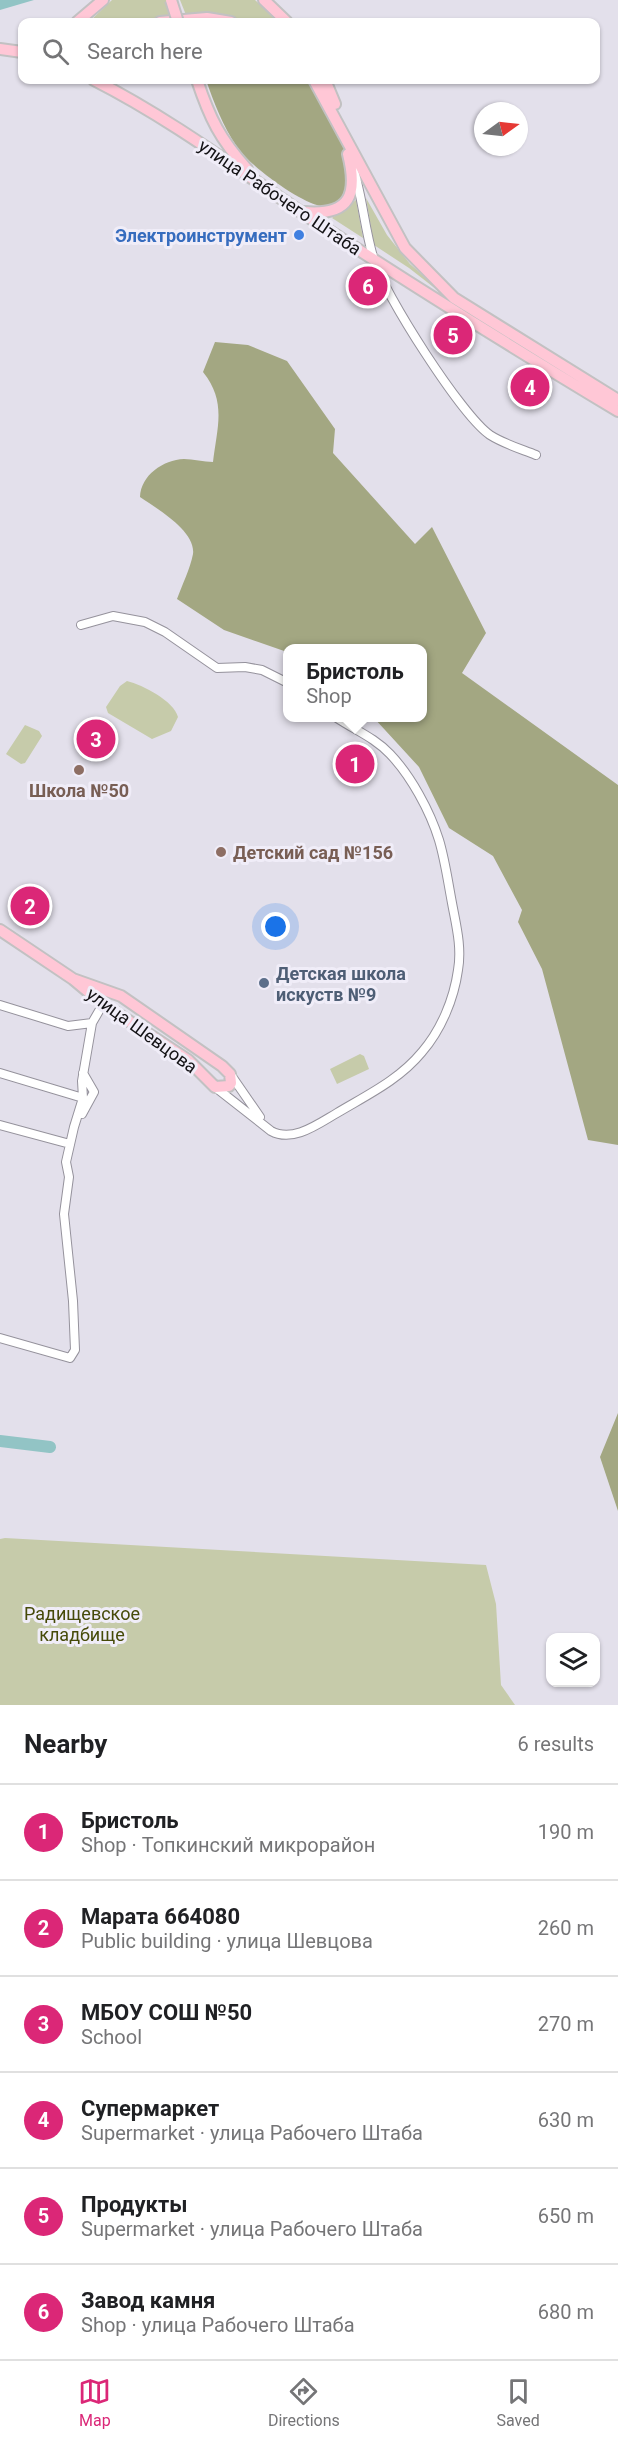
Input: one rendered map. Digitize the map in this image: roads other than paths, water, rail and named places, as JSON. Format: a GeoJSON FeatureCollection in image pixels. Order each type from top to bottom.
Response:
{"type":"FeatureCollection","features":[{"type":"Feature","properties":{"kind":"main road"},"geometry":{"type":"LineString","coordinates":[[81,18],[103,0]]}},
{"type":"Feature","properties":{"kind":"main road"},"geometry":{"type":"LineString","coordinates":[[171,0],[177,18]]}},
{"type":"Feature","properties":{"kind":"main road"},"geometry":{"type":"LineString","coordinates":[[264,0],[284,18]]}},
{"type":"Feature","properties":{"kind":"main road"},"geometry":{"type":"LineString","coordinates":[[0,46],[18,46]]}},
{"type":"Feature","properties":{"kind":"main road","name":"улица Рабочего Штаба"},"geometry":{"type":"LineString","coordinates":[[101,84],[131,100],[257,181],[374,260],[618,411]]}},
{"type":"Feature","properties":{"kind":"main road"},"geometry":{"type":"LineString","coordinates":[[198,84],[206,108],[220,135],[230,151],[257,181]]}},
{"type":"Feature","properties":{"kind":"main road"},"geometry":{"type":"LineString","coordinates":[[316,84],[405,248],[454,298],[618,400]]}},
{"type":"Feature","properties":{"kind":"main road"},"geometry":{"type":"LineString","coordinates":[[301,212],[330,212],[338,208],[352,192],[354,183],[345,139],[335,103],[327,84]]}},
{"type":"Feature","properties":{"kind":"main road","name":"улица Шевцова"},"geometry":{"type":"LineString","coordinates":[[0,930],[73,979],[103,1004],[188,1060],[215,1087]]}},
{"type":"Feature","properties":{"kind":"main road"},"geometry":{"type":"LineString","coordinates":[[73,979],[121,996],[230,1074],[229,1086],[215,1087]]}},
{"type":"Feature","properties":{"kind":"street"},"geometry":{"type":"LineString","coordinates":[[345,139],[361,193],[374,260],[385,288],[453,393],[474,420],[490,434],[536,455]]}},
{"type":"Feature","properties":{"kind":"street"},"geometry":{"type":"LineString","coordinates":[[81,625],[112,616],[145,622],[165,632],[217,668],[245,667],[262,670],[283,680]]}},
{"type":"Feature","properties":{"kind":"street","name":"улица Шевцова"},"geometry":{"type":"LineString","coordinates":[[215,1087],[279,1136],[288,1136],[309,1128],[401,1075],[437,1031],[452,996],[458,970],[460,944],[440,842],[411,783],[390,754],[346,722]]}},
{"type":"Feature","properties":{"kind":"street"},"geometry":{"type":"LineString","coordinates":[[0,1338],[70,1358],[75,1350],[64,1214],[69,1177],[66,1162],[83,1098],[83,1077],[92,1023],[103,1004]]}},
{"type":"Feature","properties":{"kind":"street"},"geometry":{"type":"LineString","coordinates":[[0,1005],[68,1026],[92,1023]]}},
{"type":"Feature","properties":{"kind":"street"},"geometry":{"type":"LineString","coordinates":[[0,1073],[83,1098]]}},
{"type":"Feature","properties":{"kind":"street"},"geometry":{"type":"LineString","coordinates":[[230,1074],[263,1124]]}},
{"type":"Feature","properties":{"kind":"street"},"geometry":{"type":"LineString","coordinates":[[63,1092],[83,1077]]}},
{"type":"Feature","properties":{"kind":"street"},"geometry":{"type":"LineString","coordinates":[[74,1127],[94,1092],[83,1077]]}},
{"type":"Feature","properties":{"kind":"street"},"geometry":{"type":"LineString","coordinates":[[0,1125],[70,1143]]}},
{"type":"Feature","properties":{"kind":"waterway"},"geometry":{"type":"LineString","coordinates":[[0,1441],[50,1447]]}},
{"type":"Feature","properties":{"kind":"place","name":"Электроинструмент"},"geometry":{"type":"Point","coordinates":[299,235]}},
{"type":"Feature","properties":{"kind":"place","name":"Завод камня"},"geometry":{"type":"Point","coordinates":[368,286]}},
{"type":"Feature","properties":{"kind":"place","name":"Продукты"},"geometry":{"type":"Point","coordinates":[453,335]}},
{"type":"Feature","properties":{"kind":"place","name":"Супермаркет"},"geometry":{"type":"Point","coordinates":[530,387]}},
{"type":"Feature","properties":{"kind":"place","name":"МБОУ СОШ №50"},"geometry":{"type":"Point","coordinates":[96,739]}},
{"type":"Feature","properties":{"kind":"place","name":"Бристоль"},"geometry":{"type":"Point","coordinates":[355,764]}},
{"type":"Feature","properties":{"kind":"place","name":"Школа №50"},"geometry":{"type":"Point","coordinates":[79,770]}},
{"type":"Feature","properties":{"kind":"place","name":"Детский сад №156"},"geometry":{"type":"Point","coordinates":[221,852]}},
{"type":"Feature","properties":{"kind":"place","name":"Марата 664080"},"geometry":{"type":"Point","coordinates":[30,906]}},
{"type":"Feature","properties":{"kind":"place","name":"Детская школа искуств №9"},"geometry":{"type":"Point","coordinates":[264,983]}},
{"type":"Feature","properties":{"kind":"park label","name":"Радищевское кладбище"},"geometry":{"type":"Point","coordinates":[82,1623]}}]}
